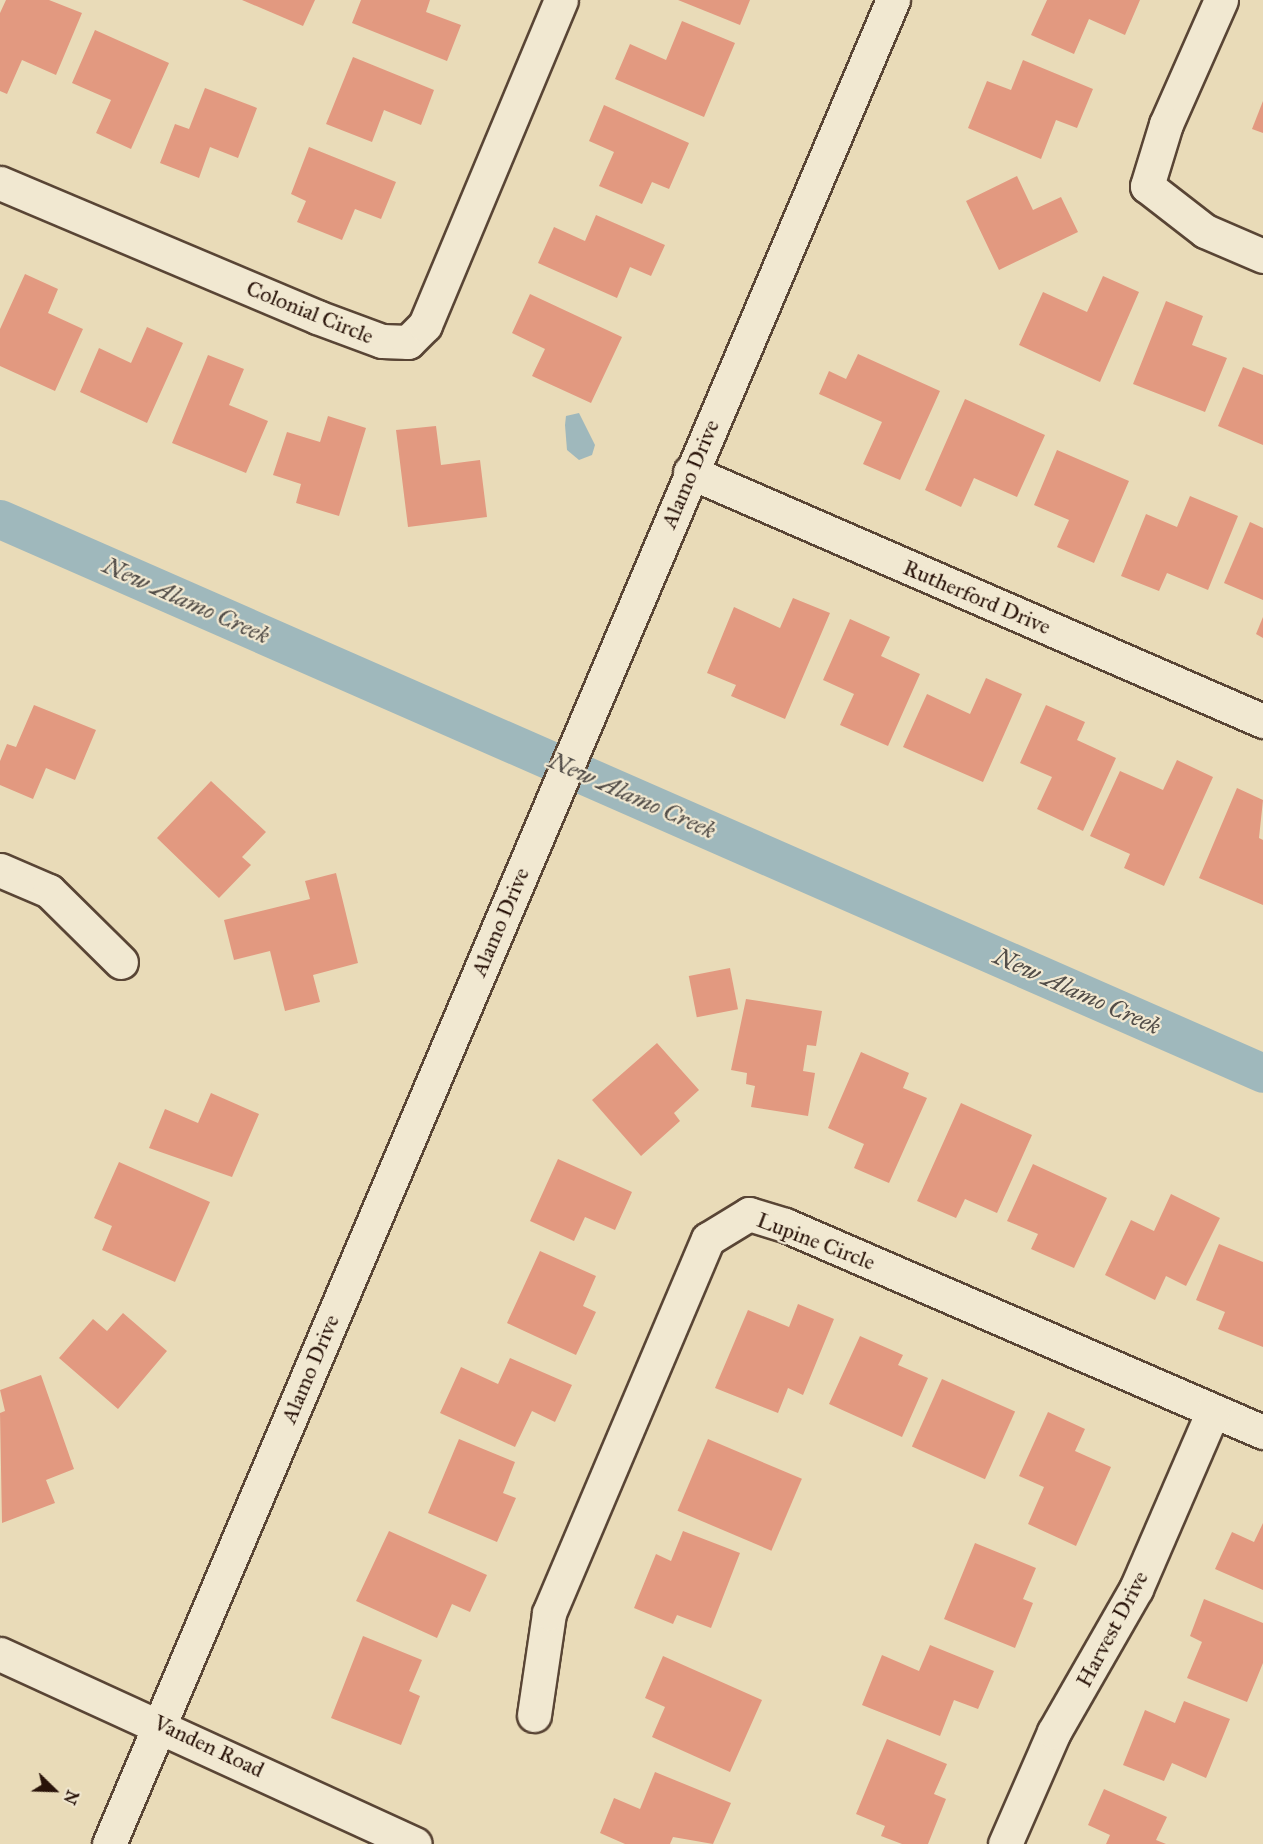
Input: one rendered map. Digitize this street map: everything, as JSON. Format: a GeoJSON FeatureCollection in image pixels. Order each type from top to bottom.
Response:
{"type":"FeatureCollection","features":[{"type":"Feature","properties":{"kind":"street","name":"Colonial Circle"},"geometry":{"type":"LineString","coordinates":[[0,183],[317,317],[382,341],[408,342],[425,325],[561,0]]}},
{"type":"Feature","properties":{"kind":"street","name":"Alamo Drive"},"geometry":{"type":"LineString","coordinates":[[109,1844],[690,472],[893,0]]}},
{"type":"Feature","properties":{"kind":"street"},"geometry":{"type":"LineString","coordinates":[[1221,0],[1167,124],[1148,186],[1205,231],[1263,256]]}},
{"type":"Feature","properties":{"kind":"street","name":"Rutherford Drive"},"geometry":{"type":"LineString","coordinates":[[690,472],[1263,721]]}},
{"type":"Feature","properties":{"kind":"street"},"geometry":{"type":"LineString","coordinates":[[0,870],[50,891],[121,962]]}},
{"type":"Feature","properties":{"kind":"street","name":"Lupine Circle"},"geometry":{"type":"LineString","coordinates":[[534,1715],[549,1613],[708,1239],[749,1214],[785,1225],[1263,1432]]}},
{"type":"Feature","properties":{"kind":"street","name":"Harvest Drive"},"geometry":{"type":"LineString","coordinates":[[1005,1844],[1054,1732],[1136,1589],[1213,1411]]}},
{"type":"Feature","properties":{"kind":"street","name":"Vanden Road"},"geometry":{"type":"LineString","coordinates":[[0,1654],[159,1723],[415,1844]]}},
{"type":"Feature","properties":{"kind":"water"},"geometry":{"type":"Polygon","coordinates":[[[579,413],[595,445],[592,455],[579,460],[567,450],[565,425],[566,416],[579,413]]]}},
{"type":"Feature","properties":{"kind":"building"},"geometry":{"type":"Polygon","coordinates":[[[6,0],[49,0],[82,13],[56,75],[22,60],[7,94],[0,91],[0,13],[6,0]]]}},
{"type":"Feature","properties":{"kind":"building"},"geometry":{"type":"Polygon","coordinates":[[[242,0],[315,0],[303,26],[242,0]]]}},
{"type":"Feature","properties":{"kind":"building"},"geometry":{"type":"Polygon","coordinates":[[[361,0],[430,0],[426,12],[461,25],[447,61],[352,23],[361,0]]]}},
{"type":"Feature","properties":{"kind":"building"},"geometry":{"type":"Polygon","coordinates":[[[678,0],[750,0],[740,25],[678,0]]]}},
{"type":"Feature","properties":{"kind":"building"},"geometry":{"type":"Polygon","coordinates":[[[1047,0],[1140,0],[1125,35],[1089,19],[1074,54],[1031,35],[1047,0]]]}},
{"type":"Feature","properties":{"kind":"building"},"geometry":{"type":"Polygon","coordinates":[[[682,21],[735,43],[704,117],[615,79],[630,44],[666,60],[682,21]]]}},
{"type":"Feature","properties":{"kind":"building"},"geometry":{"type":"Polygon","coordinates":[[[95,30],[169,63],[131,149],[96,133],[111,100],[72,83],[95,30]]]}},
{"type":"Feature","properties":{"kind":"building"},"geometry":{"type":"Polygon","coordinates":[[[353,57],[434,90],[421,125],[384,110],[372,142],[326,124],[353,57]]]}},
{"type":"Feature","properties":{"kind":"building"},"geometry":{"type":"Polygon","coordinates":[[[1023,60],[1093,89],[1077,128],[1056,120],[1041,159],[968,128],[987,81],[1011,90],[1023,60]]]}},
{"type":"Feature","properties":{"kind":"building"},"geometry":{"type":"Polygon","coordinates":[[[205,88],[257,108],[238,158],[210,147],[199,178],[160,163],[175,124],[189,129],[205,88]]]}},
{"type":"Feature","properties":{"kind":"building"},"geometry":{"type":"Polygon","coordinates":[[[1263,101],[1263,133],[1252,129],[1263,101]]]}},
{"type":"Feature","properties":{"kind":"building"},"geometry":{"type":"Polygon","coordinates":[[[604,105],[689,143],[669,189],[652,182],[642,204],[599,186],[614,152],[589,141],[604,105]]]}},
{"type":"Feature","properties":{"kind":"building"},"geometry":{"type":"Polygon","coordinates":[[[309,147],[396,182],[381,219],[355,209],[342,240],[297,222],[306,201],[291,194],[309,147]]]}},
{"type":"Feature","properties":{"kind":"building"},"geometry":{"type":"Polygon","coordinates":[[[1017,176],[1033,210],[1061,197],[1078,232],[999,270],[966,201],[1017,176]]]}},
{"type":"Feature","properties":{"kind":"building"},"geometry":{"type":"Polygon","coordinates":[[[596,215],[665,245],[651,276],[630,267],[617,298],[538,263],[554,227],[585,241],[596,215]]]}},
{"type":"Feature","properties":{"kind":"building"},"geometry":{"type":"Polygon","coordinates":[[[25,274],[58,289],[48,313],[83,329],[55,391],[0,366],[0,329],[25,274]]]}},
{"type":"Feature","properties":{"kind":"building"},"geometry":{"type":"Polygon","coordinates":[[[1103,276],[1139,292],[1100,382],[1019,345],[1043,292],[1087,312],[1103,276]]]}},
{"type":"Feature","properties":{"kind":"building"},"geometry":{"type":"Polygon","coordinates":[[[530,294],[622,337],[591,403],[532,376],[545,349],[512,333],[530,294]]]}},
{"type":"Feature","properties":{"kind":"building"},"geometry":{"type":"Polygon","coordinates":[[[1166,301],[1203,316],[1192,345],[1227,358],[1205,412],[1133,384],[1166,301]]]}},
{"type":"Feature","properties":{"kind":"building"},"geometry":{"type":"Polygon","coordinates":[[[147,327],[183,343],[147,423],[80,392],[99,348],[131,363],[147,327]]]}},
{"type":"Feature","properties":{"kind":"building"},"geometry":{"type":"Polygon","coordinates":[[[858,354],[940,391],[900,480],[863,464],[882,422],[819,394],[829,371],[846,379],[858,354]]]}},
{"type":"Feature","properties":{"kind":"building"},"geometry":{"type":"Polygon","coordinates":[[[208,355],[244,369],[229,405],[268,421],[246,473],[172,443],[208,355]]]}},
{"type":"Feature","properties":{"kind":"building"},"geometry":{"type":"Polygon","coordinates":[[[1243,367],[1263,375],[1263,445],[1218,426],[1243,367]]]}},
{"type":"Feature","properties":{"kind":"building"},"geometry":{"type":"Polygon","coordinates":[[[965,399],[1045,435],[1017,497],[974,478],[961,507],[925,490],[965,399]]]}},
{"type":"Feature","properties":{"kind":"building"},"geometry":{"type":"Polygon","coordinates":[[[328,416],[366,428],[339,516],[296,503],[301,484],[273,475],[287,432],[320,442],[328,416]]]}},
{"type":"Feature","properties":{"kind":"building"},"geometry":{"type":"Polygon","coordinates":[[[436,426],[441,465],[480,460],[487,517],[408,527],[396,430],[436,426]]]}},
{"type":"Feature","properties":{"kind":"building"},"geometry":{"type":"Polygon","coordinates":[[[1057,450],[1129,481],[1094,563],[1057,547],[1069,520],[1034,505],[1057,450]]]}},
{"type":"Feature","properties":{"kind":"building"},"geometry":{"type":"Polygon","coordinates":[[[1190,496],[1238,516],[1208,590],[1167,573],[1159,591],[1121,576],[1146,514],[1177,527],[1190,496]]]}},
{"type":"Feature","properties":{"kind":"building"},"geometry":{"type":"Polygon","coordinates":[[[1250,522],[1263,528],[1263,600],[1224,583],[1250,522]]]}},
{"type":"Feature","properties":{"kind":"building"},"geometry":{"type":"Polygon","coordinates":[[[793,598],[830,613],[785,719],[731,696],[736,685],[707,673],[734,607],[780,628],[793,598]]]}},
{"type":"Feature","properties":{"kind":"building"},"geometry":{"type":"Polygon","coordinates":[[[1263,617],[1263,638],[1256,634],[1263,617]]]}},
{"type":"Feature","properties":{"kind":"building"},"geometry":{"type":"Polygon","coordinates":[[[850,619],[890,637],[881,656],[920,674],[888,746],[840,725],[854,694],[823,680],[850,619]]]}},
{"type":"Feature","properties":{"kind":"building"},"geometry":{"type":"Polygon","coordinates":[[[986,678],[1022,694],[983,782],[903,747],[927,694],[970,714],[986,678]]]}},
{"type":"Feature","properties":{"kind":"building"},"geometry":{"type":"Polygon","coordinates":[[[34,705],[96,730],[75,780],[46,768],[33,799],[0,785],[0,761],[7,744],[16,747],[34,705]]]}},
{"type":"Feature","properties":{"kind":"building"},"geometry":{"type":"Polygon","coordinates":[[[1046,705],[1085,722],[1077,740],[1116,758],[1083,831],[1037,809],[1052,777],[1020,763],[1046,705]]]}},
{"type":"Feature","properties":{"kind":"building"},"geometry":{"type":"Polygon","coordinates":[[[1177,760],[1213,777],[1164,886],[1124,868],[1130,854],[1090,836],[1120,771],[1163,790],[1177,760]]]}},
{"type":"Feature","properties":{"kind":"building"},"geometry":{"type":"Polygon","coordinates":[[[211,781],[266,832],[242,857],[251,865],[219,898],[157,838],[211,781]]]}},
{"type":"Feature","properties":{"kind":"building"},"geometry":{"type":"Polygon","coordinates":[[[1237,788],[1263,800],[1259,838],[1263,840],[1263,905],[1199,878],[1237,788]]]}},
{"type":"Feature","properties":{"kind":"building"},"geometry":{"type":"Polygon","coordinates":[[[336,873],[358,963],[313,975],[320,1002],[285,1011],[270,951],[234,960],[224,920],[310,899],[305,881],[336,873]]]}},
{"type":"Feature","properties":{"kind":"building"},"geometry":{"type":"Polygon","coordinates":[[[730,968],[738,1009],[697,1017],[689,976],[730,968]]]}},
{"type":"Feature","properties":{"kind":"building"},"geometry":{"type":"Polygon","coordinates":[[[746,999],[822,1011],[816,1046],[807,1045],[803,1071],[815,1073],[808,1116],[751,1107],[755,1086],[746,1084],[747,1073],[731,1070],[746,999]]]}},
{"type":"Feature","properties":{"kind":"building"},"geometry":{"type":"Polygon","coordinates":[[[657,1043],[699,1090],[674,1113],[680,1121],[641,1156],[592,1100],[657,1043]]]}},
{"type":"Feature","properties":{"kind":"building"},"geometry":{"type":"Polygon","coordinates":[[[861,1052],[909,1073],[903,1088],[927,1098],[889,1183],[854,1168],[864,1144],[828,1128],[861,1052]]]}},
{"type":"Feature","properties":{"kind":"building"},"geometry":{"type":"Polygon","coordinates":[[[211,1093],[259,1114],[232,1177],[149,1148],[165,1109],[198,1123],[211,1093]]]}},
{"type":"Feature","properties":{"kind":"building"},"geometry":{"type":"Polygon","coordinates":[[[961,1103],[1032,1135],[997,1213],[965,1199],[956,1218],[917,1201],[961,1103]]]}},
{"type":"Feature","properties":{"kind":"building"},"geometry":{"type":"Polygon","coordinates":[[[558,1159],[632,1192],[615,1230],[585,1217],[574,1241],[530,1221],[558,1159]]]}},
{"type":"Feature","properties":{"kind":"building"},"geometry":{"type":"Polygon","coordinates":[[[119,1162],[210,1202],[175,1282],[102,1250],[112,1226],[94,1218],[119,1162]]]}},
{"type":"Feature","properties":{"kind":"building"},"geometry":{"type":"Polygon","coordinates":[[[1033,1164],[1107,1198],[1074,1268],[1031,1249],[1038,1234],[1007,1221],[1033,1164]]]}},
{"type":"Feature","properties":{"kind":"building"},"geometry":{"type":"Polygon","coordinates":[[[1171,1194],[1220,1218],[1186,1286],[1166,1276],[1155,1300],[1105,1275],[1131,1220],[1154,1231],[1171,1194]]]}},
{"type":"Feature","properties":{"kind":"building"},"geometry":{"type":"Polygon","coordinates":[[[1219,1244],[1263,1262],[1263,1347],[1218,1329],[1225,1312],[1196,1300],[1219,1244]]]}},
{"type":"Feature","properties":{"kind":"building"},"geometry":{"type":"Polygon","coordinates":[[[540,1251],[596,1276],[583,1306],[596,1312],[576,1355],[507,1323],[540,1251]]]}},
{"type":"Feature","properties":{"kind":"building"},"geometry":{"type":"Polygon","coordinates":[[[798,1304],[834,1319],[803,1395],[788,1388],[778,1413],[715,1388],[748,1310],[789,1327],[798,1304]]]}},
{"type":"Feature","properties":{"kind":"building"},"geometry":{"type":"Polygon","coordinates":[[[123,1313],[167,1351],[118,1409],[59,1358],[93,1319],[107,1331],[123,1313]]]}},
{"type":"Feature","properties":{"kind":"building"},"geometry":{"type":"Polygon","coordinates":[[[860,1336],[903,1355],[898,1365],[928,1378],[902,1437],[829,1404],[860,1336]]]}},
{"type":"Feature","properties":{"kind":"building"},"geometry":{"type":"Polygon","coordinates":[[[510,1358],[572,1385],[555,1422],[532,1411],[515,1447],[440,1413],[461,1367],[498,1384],[510,1358]]]}},
{"type":"Feature","properties":{"kind":"building"},"geometry":{"type":"Polygon","coordinates":[[[41,1375],[74,1469],[46,1480],[55,1503],[2,1523],[0,1413],[5,1411],[0,1390],[41,1375]]]}},
{"type":"Feature","properties":{"kind":"building"},"geometry":{"type":"Polygon","coordinates":[[[942,1379],[1015,1412],[985,1479],[912,1447],[942,1379]]]}},
{"type":"Feature","properties":{"kind":"building"},"geometry":{"type":"Polygon","coordinates":[[[1048,1412],[1085,1429],[1075,1451],[1111,1467],[1076,1546],[1028,1524],[1044,1487],[1019,1476],[1048,1412]]]}},
{"type":"Feature","properties":{"kind":"building"},"geometry":{"type":"Polygon","coordinates":[[[459,1439],[515,1462],[503,1493],[516,1498],[497,1542],[428,1513],[459,1439]]]}},
{"type":"Feature","properties":{"kind":"building"},"geometry":{"type":"Polygon","coordinates":[[[708,1439],[802,1479],[771,1551],[678,1511],[708,1439]]]}},
{"type":"Feature","properties":{"kind":"building"},"geometry":{"type":"Polygon","coordinates":[[[1263,1523],[1263,1590],[1215,1569],[1232,1532],[1254,1542],[1263,1523]]]}},
{"type":"Feature","properties":{"kind":"building"},"geometry":{"type":"Polygon","coordinates":[[[389,1531],[487,1575],[470,1612],[452,1604],[437,1638],[356,1601],[389,1531]]]}},
{"type":"Feature","properties":{"kind":"building"},"geometry":{"type":"Polygon","coordinates":[[[683,1531],[740,1553],[711,1628],[677,1615],[673,1624],[634,1608],[656,1554],[671,1561],[683,1531]]]}},
{"type":"Feature","properties":{"kind":"building"},"geometry":{"type":"Polygon","coordinates":[[[975,1543],[1036,1568],[1023,1599],[1033,1603],[1015,1648],[944,1619],[975,1543]]]}},
{"type":"Feature","properties":{"kind":"building"},"geometry":{"type":"Polygon","coordinates":[[[1204,1599],[1263,1623],[1263,1663],[1247,1702],[1187,1678],[1202,1642],[1190,1636],[1204,1599]]]}},
{"type":"Feature","properties":{"kind":"building"},"geometry":{"type":"Polygon","coordinates":[[[363,1636],[422,1660],[409,1691],[420,1696],[401,1745],[331,1718],[363,1636]]]}},
{"type":"Feature","properties":{"kind":"building"},"geometry":{"type":"Polygon","coordinates":[[[930,1645],[994,1671],[978,1709],[954,1700],[940,1736],[862,1705],[882,1655],[919,1671],[930,1645]]]}},
{"type":"Feature","properties":{"kind":"building"},"geometry":{"type":"Polygon","coordinates":[[[663,1656],[762,1700],[730,1772],[652,1737],[665,1707],[645,1698],[663,1656]]]}},
{"type":"Feature","properties":{"kind":"building"},"geometry":{"type":"Polygon","coordinates":[[[1184,1701],[1230,1719],[1206,1778],[1172,1763],[1164,1781],[1123,1765],[1145,1710],[1175,1723],[1184,1701]]]}},
{"type":"Feature","properties":{"kind":"building"},"geometry":{"type":"Polygon","coordinates":[[[887,1739],[947,1764],[934,1794],[946,1799],[928,1844],[902,1844],[881,1836],[885,1826],[856,1814],[887,1739]]]}},
{"type":"Feature","properties":{"kind":"building"},"geometry":{"type":"Polygon","coordinates":[[[655,1772],[731,1803],[713,1844],[673,1837],[670,1844],[625,1844],[600,1833],[614,1798],[640,1809],[655,1772]]]}},
{"type":"Feature","properties":{"kind":"building"},"geometry":{"type":"Polygon","coordinates":[[[1104,1789],[1167,1817],[1156,1840],[1166,1844],[1106,1844],[1110,1835],[1088,1825],[1104,1789]]]}},
{"type":"Feature","properties":{"kind":"waterway","name":"New Alamo Creek"},"geometry":{"type":"LineString","coordinates":[[0,519],[1263,1073]]}}]}
